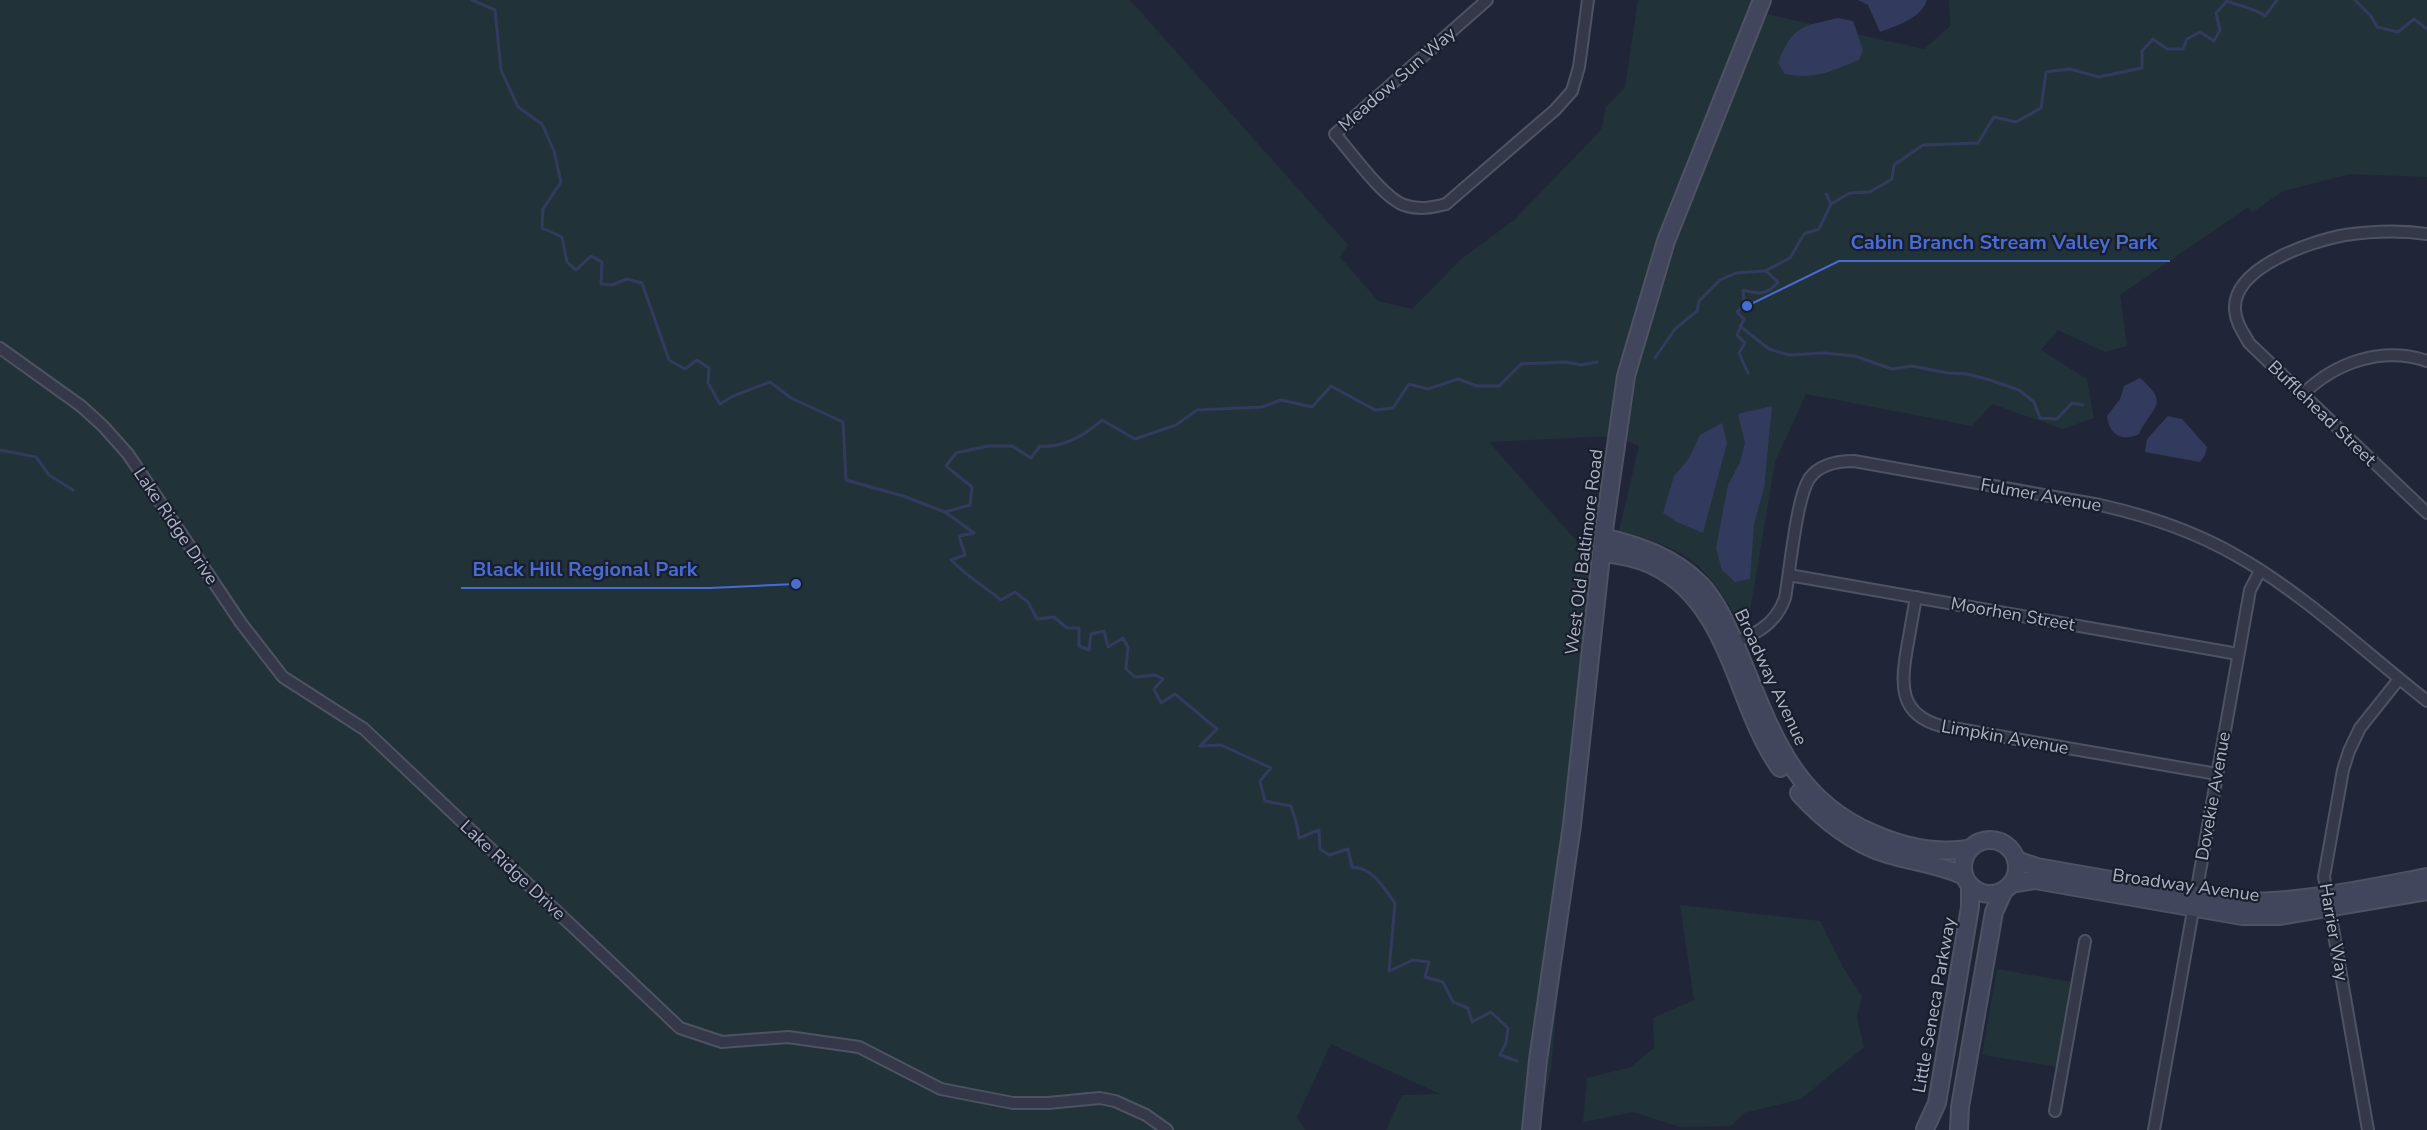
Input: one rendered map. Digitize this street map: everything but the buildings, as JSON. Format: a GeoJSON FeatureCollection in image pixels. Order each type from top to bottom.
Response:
{"type":"FeatureCollection","features":[{"type":"Feature","properties":{"kind":"street","name":"Meadow Sun Way"},"geometry":{"type":"LineString","coordinates":[[1487,0],[1335,134],[1389,196],[1402,204],[1429,208],[1446,204],[1555,110],[1572,91],[1579,67],[1588,0]]}},
{"type":"Feature","properties":{"kind":"street","name":"West Old Baltimore Road"},"geometry":{"type":"LineString","coordinates":[[1532,1130],[1538,1060],[1572,825],[1602,544],[1626,376],[1641,319],[1666,241],[1762,0]]}},
{"type":"Feature","properties":{"kind":"street","name":"Bufflehead Street"},"geometry":{"type":"LineString","coordinates":[[2427,234],[2388,231],[2348,235],[2306,246],[2258,270],[2243,285],[2236,302],[2239,326],[2249,343],[2427,513]]}},
{"type":"Feature","properties":{"kind":"street","name":"Lake Ridge Drive"},"geometry":{"type":"LineString","coordinates":[[0,348],[81,406],[128,454],[241,623],[283,677],[364,729],[680,1028],[722,1042],[788,1037],[859,1047],[941,1089],[1013,1103],[1100,1098],[1115,1101],[1146,1115],[1167,1130]]}},
{"type":"Feature","properties":{"kind":"street"},"geometry":{"type":"LineString","coordinates":[[2303,394],[2332,371],[2366,358],[2405,356],[2427,361]]}},
{"type":"Feature","properties":{"kind":"street","name":"Fulmer Avenue"},"geometry":{"type":"LineString","coordinates":[[1729,646],[1765,628],[1781,610],[1802,498],[1810,479],[1824,466],[1839,461],[1854,461],[2138,513],[2205,539],[2260,571],[2314,610],[2427,701]]}},
{"type":"Feature","properties":{"kind":"street","name":"Broadway Avenue"},"geometry":{"type":"LineString","coordinates":[[1602,544],[1644,548],[1666,558],[1684,570],[1712,599],[1767,750],[1817,814],[1885,854],[1942,867],[1967,881]]}},
{"type":"Feature","properties":{"kind":"street","name":"Dovekie Avenue"},"geometry":{"type":"LineString","coordinates":[[2154,1130],[2250,590],[2260,571]]}},
{"type":"Feature","properties":{"kind":"street","name":"Moorhen Street"},"geometry":{"type":"LineString","coordinates":[[1789,575],[2238,654]]}},
{"type":"Feature","properties":{"kind":"street","name":"Limpkin Avenue"},"geometry":{"type":"LineString","coordinates":[[1916,597],[1902,682],[1904,697],[1923,719],[1941,726],[2217,774]]}},
{"type":"Feature","properties":{"kind":"street","name":"Broadway Avenue"},"geometry":{"type":"LineString","coordinates":[[1729,646],[1779,749],[1806,787],[1831,810],[1860,828],[1888,840],[1946,852],[1969,849]]}},
{"type":"Feature","properties":{"kind":"street","name":"Harrier Way"},"geometry":{"type":"LineString","coordinates":[[2368,1130],[2324,877],[2343,770],[2349,751],[2360,728],[2399,679]]}},
{"type":"Feature","properties":{"kind":"street"},"geometry":{"type":"LineString","coordinates":[[1924,1129],[1939,1123],[1946,1123],[1959,1130],[1960,1107],[1994,912],[2015,876],[2016,860],[2007,846],[1990,839],[1974,844],[1964,857],[1967,881],[1981,892],[1993,894],[2007,887]]}},
{"type":"Feature","properties":{"kind":"street","name":"Broadway Avenue"},"geometry":{"type":"LineString","coordinates":[[2016,860],[2037,867],[2195,902],[2242,916],[2280,916],[2427,877]]}},
{"type":"Feature","properties":{"kind":"street","name":"Broadway Avenue"},"geometry":{"type":"LineString","coordinates":[[2007,887],[2035,880],[2195,902]]}},
{"type":"Feature","properties":{"kind":"street","name":"Little Seneca Parkway"},"geometry":{"type":"LineString","coordinates":[[1924,1129],[1937,1103],[1970,907],[1967,881]]}},
{"type":"Feature","properties":{"kind":"street","name":"Broadway Avenue"},"geometry":{"type":"LineString","coordinates":[[2328,902],[2427,891]]}},
{"type":"Feature","properties":{"kind":"street"},"geometry":{"type":"LineString","coordinates":[[2055,1111],[2085,941]]}},
{"type":"Feature","properties":{"kind":"shaded area"},"geometry":{"type":"Polygon","coordinates":[[[0,0],[1130,0],[1348,245],[1340,257],[1378,301],[1412,309],[1460,260],[1514,220],[1601,130],[1606,107],[1625,87],[1638,0],[1751,0],[1749,10],[1924,49],[1950,26],[1949,0],[2427,0],[2427,177],[2350,174],[2283,191],[2253,212],[2248,207],[2120,295],[2127,346],[2105,352],[2058,330],[2041,350],[2087,379],[2094,418],[2063,429],[1992,404],[1972,426],[1806,394],[1775,462],[1746,635],[1722,594],[1697,565],[1665,546],[1619,531],[1639,446],[1614,436],[1489,442],[1595,562],[1551,1069],[1537,1130],[1386,1130],[1402,1095],[1440,1094],[1331,1044],[1297,1117],[1305,1130],[0,1130],[0,0]]]}},
{"type":"Feature","properties":{"kind":"shaded area"},"geometry":{"type":"Polygon","coordinates":[[[1680,905],[1820,921],[1843,967],[1862,996],[1857,1018],[1864,1047],[1801,1099],[1744,1113],[1731,1126],[1680,1127],[1633,1112],[1583,1122],[1587,1078],[1631,1067],[1654,1048],[1653,1018],[1694,1000],[1680,905]]]}},
{"type":"Feature","properties":{"kind":"shaded area"},"geometry":{"type":"Polygon","coordinates":[[[1997,969],[2072,982],[2058,1067],[1982,1055],[1997,969]]]}},
{"type":"Feature","properties":{"kind":"water"},"geometry":{"type":"Polygon","coordinates":[[[1858,0],[1927,0],[1920,12],[1901,24],[1880,32],[1868,5],[1858,0]]]}},
{"type":"Feature","properties":{"kind":"water"},"geometry":{"type":"Polygon","coordinates":[[[1838,18],[1853,21],[1863,50],[1859,60],[1815,75],[1785,74],[1778,63],[1788,41],[1794,34],[1815,23],[1838,18]]]}},
{"type":"Feature","properties":{"kind":"water"},"geometry":{"type":"Polygon","coordinates":[[[2140,378],[2155,394],[2156,406],[2139,434],[2122,437],[2110,428],[2107,416],[2120,399],[2124,386],[2140,378]]]}},
{"type":"Feature","properties":{"kind":"water"},"geometry":{"type":"Polygon","coordinates":[[[1772,406],[1764,488],[1754,524],[1750,579],[1735,582],[1722,570],[1716,548],[1728,485],[1740,462],[1745,443],[1738,414],[1772,406]]]}},
{"type":"Feature","properties":{"kind":"water"},"geometry":{"type":"Polygon","coordinates":[[[2168,416],[2182,419],[2207,447],[2200,462],[2145,452],[2147,439],[2168,416]]]}},
{"type":"Feature","properties":{"kind":"water"},"geometry":{"type":"Polygon","coordinates":[[[1722,423],[1727,443],[1703,533],[1663,513],[1674,476],[1688,460],[1700,435],[1722,423]]]}},
{"type":"Feature","properties":{"kind":"waterway"},"geometry":{"type":"LineString","coordinates":[[472,0],[495,10],[501,70],[518,107],[542,124],[554,151],[561,182],[543,209],[542,228],[562,237],[567,262],[576,270],[591,256],[602,262],[601,284],[612,285],[627,279],[642,283],[669,360],[685,369],[697,360],[709,368],[708,383],[720,404],[733,396],[770,382],[791,398],[843,422],[846,480],[903,496],[945,512],[974,533],[959,536],[965,555],[951,560],[1001,600],[1015,592],[1028,602],[1037,619],[1054,617],[1067,628],[1079,628],[1079,646],[1089,650],[1091,634],[1104,631],[1108,647],[1123,638],[1128,647],[1126,669],[1135,677],[1155,675],[1163,679],[1154,689],[1161,703],[1175,694],[1217,729],[1200,746],[1221,745],[1271,768],[1260,781],[1265,801],[1291,806],[1299,838],[1319,830],[1320,849],[1329,855],[1348,849],[1352,867],[1366,871],[1382,885],[1395,903],[1389,971],[1413,960],[1429,962],[1425,977],[1443,982],[1453,1002],[1468,1008],[1472,1022],[1491,1012],[1508,1028],[1506,1043],[1500,1055],[1517,1061]]}},
{"type":"Feature","properties":{"kind":"waterway"},"geometry":{"type":"LineString","coordinates":[[1655,358],[1675,329],[1697,311],[1699,301],[1720,280],[1736,273],[1765,271],[1790,258],[1804,234],[1819,229],[1831,204],[1850,193],[1870,192],[1892,179],[1894,165],[1923,145],[1978,143],[1994,117],[2016,122],[2041,108],[2046,72],[2070,69],[2099,77],[2142,68],[2142,51],[2153,39],[2167,49],[2183,49],[2187,39],[2200,32],[2214,41],[2220,30],[2216,13],[2227,1],[2253,9],[2265,16],[2277,0]]}},
{"type":"Feature","properties":{"kind":"waterway"},"geometry":{"type":"LineString","coordinates":[[2355,0],[2371,16],[2377,27],[2398,32],[2414,19],[2427,29]]}},
{"type":"Feature","properties":{"kind":"waterway"},"geometry":{"type":"LineString","coordinates":[[1826,194],[1831,204]]}},
{"type":"Feature","properties":{"kind":"waterway"},"geometry":{"type":"LineString","coordinates":[[1748,373],[1739,353],[1745,343],[1737,335],[1744,319],[1737,312],[1744,305],[1743,290],[1762,293],[1770,290],[1778,282],[1766,271]]}},
{"type":"Feature","properties":{"kind":"waterway"},"geometry":{"type":"LineString","coordinates":[[1740,326],[1769,349],[1789,355],[1824,353],[1855,356],[1892,369],[1912,366],[1967,374],[1990,380],[2019,390],[2034,402],[2040,418],[2057,419],[2072,403],[2083,405]]}},
{"type":"Feature","properties":{"kind":"waterway"},"geometry":{"type":"LineString","coordinates":[[945,512],[970,505],[972,487],[946,466],[956,453],[988,446],[1012,446],[1031,458],[1040,446],[1057,445],[1074,439],[1102,420],[1135,439],[1176,425],[1197,410],[1262,407],[1281,400],[1312,407],[1331,386],[1375,410],[1393,408],[1409,384],[1428,389],[1458,379],[1477,386],[1499,386],[1521,364],[1566,362],[1581,365],[1597,362]]}},
{"type":"Feature","properties":{"kind":"waterway"},"geometry":{"type":"LineString","coordinates":[[0,450],[36,457],[49,475],[73,490]]}},
{"type":"Feature","properties":{"kind":"place","name":"Cabin Branch Stream Valley Park"},"geometry":{"type":"Point","coordinates":[1747,306]}},
{"type":"Feature","properties":{"kind":"place","name":"Black Hill Regional Park"},"geometry":{"type":"Point","coordinates":[796,584]}}]}
